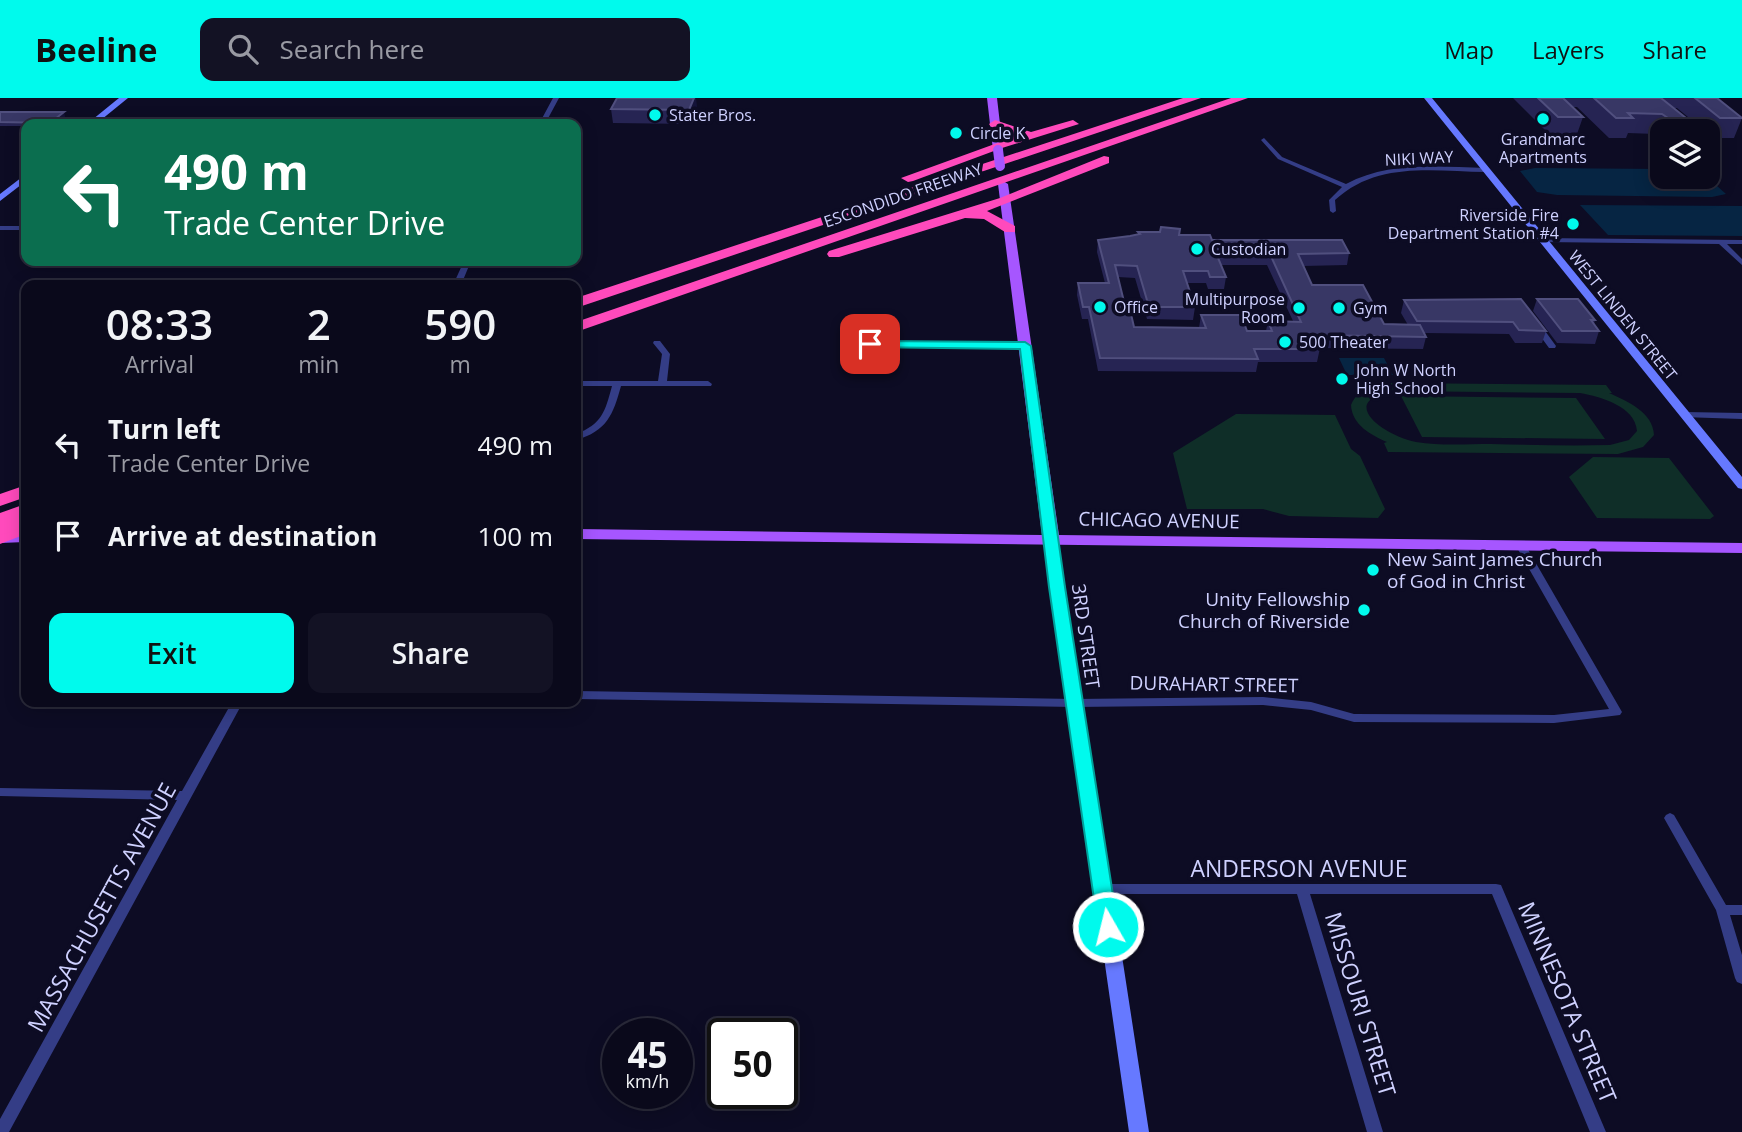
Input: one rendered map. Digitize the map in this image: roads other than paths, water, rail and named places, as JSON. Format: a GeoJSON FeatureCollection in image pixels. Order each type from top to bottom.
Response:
{"type":"FeatureCollection","features":[{"type":"Feature","properties":{"kind":"highway"},"geometry":{"type":"LineString","coordinates":[[602,295],[998,147],[1166,98]]}},
{"type":"Feature","properties":{"kind":"highway","name":"ESCONDIDO FREEWAY"},"geometry":{"type":"LineString","coordinates":[[581,301],[1195,98]]}},
{"type":"Feature","properties":{"kind":"highway","name":"ESCONDIDO FREEWAY"},"geometry":{"type":"LineString","coordinates":[[581,325],[1242,98]]}},
{"type":"Feature","properties":{"kind":"highway"},"geometry":{"type":"LineString","coordinates":[[630,309],[677,302],[964,214],[1250,98]]}},
{"type":"Feature","properties":{"kind":"highway"},"geometry":{"type":"LineString","coordinates":[[995,124],[1014,134],[1034,135]]}},
{"type":"Feature","properties":{"kind":"highway"},"geometry":{"type":"LineString","coordinates":[[964,214],[987,215],[1010,229]]}},
{"type":"Feature","properties":{"kind":"highway"},"geometry":{"type":"LineString","coordinates":[[0,523],[21,517]]}},
{"type":"Feature","properties":{"kind":"highway"},"geometry":{"type":"LineString","coordinates":[[0,538],[21,528]]}},
{"type":"Feature","properties":{"kind":"main road"},"geometry":{"type":"LineString","coordinates":[[97,119],[124,98]]}},
{"type":"Feature","properties":{"kind":"main road","name":"3RD STREET"},"geometry":{"type":"LineString","coordinates":[[992,98],[1074,703],[1139,1132]]}},
{"type":"Feature","properties":{"kind":"main road","name":"WEST LINDEN STREET"},"geometry":{"type":"LineString","coordinates":[[1428,98],[1742,485]]}},
{"type":"Feature","properties":{"kind":"main road"},"geometry":{"type":"LineString","coordinates":[[0,198],[21,181]]}},
{"type":"Feature","properties":{"kind":"main road"},"geometry":{"type":"LineString","coordinates":[[0,523],[21,525]]}},
{"type":"Feature","properties":{"kind":"main road","name":"CHICAGO AVENUE"},"geometry":{"type":"LineString","coordinates":[[581,534],[1742,548]]}},
{"type":"Feature","properties":{"kind":"main road"},"geometry":{"type":"LineString","coordinates":[[0,538],[21,537]]}},
{"type":"Feature","properties":{"kind":"street"},"geometry":{"type":"LineString","coordinates":[[545,119],[556,98]]}},
{"type":"Feature","properties":{"kind":"street"},"geometry":{"type":"LineString","coordinates":[[1264,140],[1280,158],[1343,186],[1332,200],[1333,211]]}},
{"type":"Feature","properties":{"kind":"street","name":"NIKI WAY"},"geometry":{"type":"LineString","coordinates":[[1343,186],[1396,171],[1486,170]]}},
{"type":"Feature","properties":{"kind":"street"},"geometry":{"type":"LineString","coordinates":[[0,228],[21,228]]}},
{"type":"Feature","properties":{"kind":"street"},"geometry":{"type":"LineString","coordinates":[[1542,240],[1742,242]]}},
{"type":"Feature","properties":{"kind":"street"},"geometry":{"type":"LineString","coordinates":[[1720,241],[1742,263]]}},
{"type":"Feature","properties":{"kind":"street"},"geometry":{"type":"LineString","coordinates":[[1530,317],[1552,346]]}},
{"type":"Feature","properties":{"kind":"street"},"geometry":{"type":"LineString","coordinates":[[657,343],[666,354],[662,384]]}},
{"type":"Feature","properties":{"kind":"street"},"geometry":{"type":"LineString","coordinates":[[870,344],[1025,346]]}},
{"type":"Feature","properties":{"kind":"street"},"geometry":{"type":"LineString","coordinates":[[581,383],[708,384]]}},
{"type":"Feature","properties":{"kind":"street"},"geometry":{"type":"LineString","coordinates":[[581,435],[608,418],[618,384]]}},
{"type":"Feature","properties":{"kind":"street"},"geometry":{"type":"LineString","coordinates":[[1685,415],[1742,416]]}},
{"type":"Feature","properties":{"kind":"street","name":"DURAHART STREET"},"geometry":{"type":"LineString","coordinates":[[581,695],[1074,703],[1263,701],[1311,705],[1353,718],[1554,719],[1616,712],[1521,546]]}},
{"type":"Feature","properties":{"kind":"street","name":"MASSACHUSETTS AVENUE"},"geometry":{"type":"LineString","coordinates":[[1,1132],[234,707]]}},
{"type":"Feature","properties":{"kind":"street"},"geometry":{"type":"LineString","coordinates":[[0,792],[186,796]]}},
{"type":"Feature","properties":{"kind":"street"},"geometry":{"type":"LineString","coordinates":[[1670,818],[1722,910],[1742,978]]}},
{"type":"Feature","properties":{"kind":"street","name":"ANDERSON AVENUE"},"geometry":{"type":"LineString","coordinates":[[1102,889],[1496,889]]}},
{"type":"Feature","properties":{"kind":"street","name":"MINNESOTA STREET"},"geometry":{"type":"LineString","coordinates":[[1496,889],[1598,1132]]}},
{"type":"Feature","properties":{"kind":"street","name":"MISSOURI STREET"},"geometry":{"type":"LineString","coordinates":[[1302,890],[1375,1132]]}},
{"type":"Feature","properties":{"kind":"street"},"geometry":{"type":"LineString","coordinates":[[1722,910],[1742,910]]}},
{"type":"Feature","properties":{"kind":"street"},"geometry":{"type":"LineString","coordinates":[[1598,1132],[1604,1132]]}},
{"type":"Feature","properties":{"kind":"water"},"geometry":{"type":"Polygon","coordinates":[[[1535,168],[1650,169],[1650,189],[1720,189],[1726,194],[1712,197],[1557,195],[1537,192],[1520,171],[1535,168]]]}},
{"type":"Feature","properties":{"kind":"water"},"geometry":{"type":"Polygon","coordinates":[[[1580,205],[1742,206],[1742,236],[1608,235],[1580,205]]]}},
{"type":"Feature","properties":{"kind":"water"},"geometry":{"type":"Polygon","coordinates":[[[1339,358],[1384,358],[1393,375],[1347,375],[1339,358]]]}},
{"type":"Feature","properties":{"kind":"place","name":"Stater Bros."},"geometry":{"type":"Point","coordinates":[655,115]}},
{"type":"Feature","properties":{"kind":"place","name":"Grandmarc Apartments"},"geometry":{"type":"Point","coordinates":[1543,119]}},
{"type":"Feature","properties":{"kind":"place","name":"Circle K"},"geometry":{"type":"Point","coordinates":[956,133]}},
{"type":"Feature","properties":{"kind":"place","name":"Riverside Fire Department Station #4"},"geometry":{"type":"Point","coordinates":[1573,224]}},
{"type":"Feature","properties":{"kind":"place","name":"Custodian"},"geometry":{"type":"Point","coordinates":[1197,249]}},
{"type":"Feature","properties":{"kind":"place","name":"Office"},"geometry":{"type":"Point","coordinates":[1100,307]}},
{"type":"Feature","properties":{"kind":"place","name":"Multipurpose Room"},"geometry":{"type":"Point","coordinates":[1299,308]}},
{"type":"Feature","properties":{"kind":"place","name":"Gym"},"geometry":{"type":"Point","coordinates":[1339,308]}},
{"type":"Feature","properties":{"kind":"place","name":"500 Theater"},"geometry":{"type":"Point","coordinates":[1285,342]}},
{"type":"Feature","properties":{"kind":"place","name":"John W North High School"},"geometry":{"type":"Point","coordinates":[1342,379]}},
{"type":"Feature","properties":{"kind":"place","name":"New Saint James Church of God in Christ"},"geometry":{"type":"Point","coordinates":[1373,570]}},
{"type":"Feature","properties":{"kind":"place","name":"Unity Fellowship Church of Riverside"},"geometry":{"type":"Point","coordinates":[1364,610]}}]}
